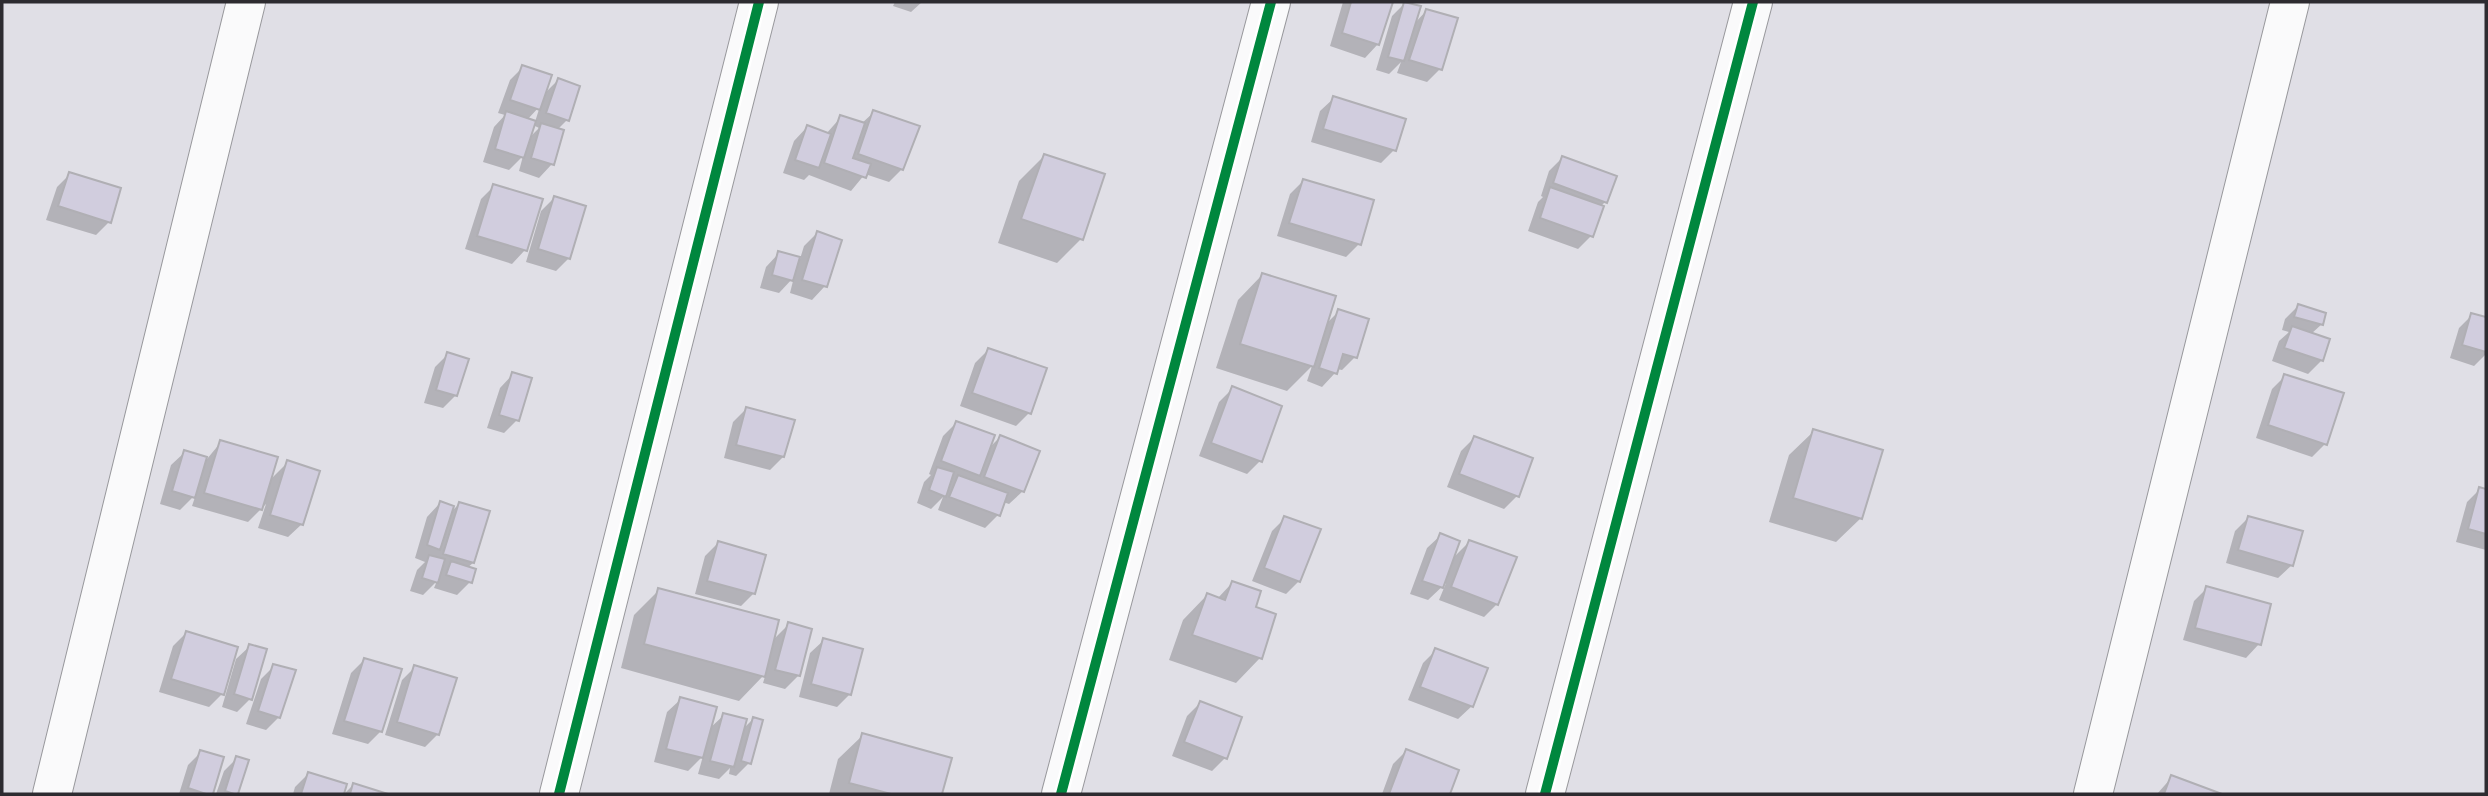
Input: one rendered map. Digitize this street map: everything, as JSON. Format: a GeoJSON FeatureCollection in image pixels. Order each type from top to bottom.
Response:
{"type":"FeatureCollection","features":[{"type":"Feature","properties":{"kind":"street"},"geometry":{"type":"LineString","coordinates":[[52,794],[246,2]]}},
{"type":"Feature","properties":{"kind":"street"},"geometry":{"type":"LineString","coordinates":[[559,794],[758,2]]}},
{"type":"Feature","properties":{"kind":"street"},"geometry":{"type":"LineString","coordinates":[[1061,794],[1271,2]]}},
{"type":"Feature","properties":{"kind":"street"},"geometry":{"type":"LineString","coordinates":[[1545,794],[1753,2]]}},
{"type":"Feature","properties":{"kind":"street"},"geometry":{"type":"LineString","coordinates":[[2092,794],[2290,2]]}},
{"type":"Feature","properties":{"kind":"building"},"geometry":{"type":"Polygon","coordinates":[[[1351,2],[1393,2],[1379,45],[1342,33],[1351,2]]]}},
{"type":"Feature","properties":{"kind":"building"},"geometry":{"type":"Polygon","coordinates":[[[1404,2],[1421,6],[1404,61],[1388,57],[1404,2]]]}},
{"type":"Feature","properties":{"kind":"building"},"geometry":{"type":"Polygon","coordinates":[[[1426,9],[1458,18],[1442,70],[1409,60],[1426,9]]]}},
{"type":"Feature","properties":{"kind":"building"},"geometry":{"type":"Polygon","coordinates":[[[522,65],[552,75],[540,110],[510,100],[522,65]]]}},
{"type":"Feature","properties":{"kind":"building"},"geometry":{"type":"Polygon","coordinates":[[[558,78],[580,86],[569,121],[546,113],[558,78]]]}},
{"type":"Feature","properties":{"kind":"building"},"geometry":{"type":"Polygon","coordinates":[[[1333,96],[1406,119],[1396,151],[1323,129],[1333,96]]]}},
{"type":"Feature","properties":{"kind":"building"},"geometry":{"type":"Polygon","coordinates":[[[873,110],[920,126],[903,170],[858,154],[873,110]]]}},
{"type":"Feature","properties":{"kind":"building"},"geometry":{"type":"Polygon","coordinates":[[[506,111],[536,121],[524,158],[495,149],[506,111]]]}},
{"type":"Feature","properties":{"kind":"building"},"geometry":{"type":"Polygon","coordinates":[[[840,115],[865,123],[853,158],[871,164],[866,178],[824,163],[840,115]]]}},
{"type":"Feature","properties":{"kind":"building"},"geometry":{"type":"Polygon","coordinates":[[[541,123],[564,130],[554,165],[531,158],[541,123]]]}},
{"type":"Feature","properties":{"kind":"building"},"geometry":{"type":"Polygon","coordinates":[[[807,125],[831,134],[819,168],[795,160],[807,125]]]}},
{"type":"Feature","properties":{"kind":"building"},"geometry":{"type":"Polygon","coordinates":[[[1044,154],[1105,174],[1083,240],[1021,219],[1044,154]]]}},
{"type":"Feature","properties":{"kind":"building"},"geometry":{"type":"Polygon","coordinates":[[[1562,156],[1617,176],[1607,203],[1553,183],[1562,156]]]}},
{"type":"Feature","properties":{"kind":"building"},"geometry":{"type":"Polygon","coordinates":[[[69,172],[121,188],[111,223],[58,206],[69,172]]]}},
{"type":"Feature","properties":{"kind":"building"},"geometry":{"type":"Polygon","coordinates":[[[1303,179],[1374,200],[1361,245],[1289,223],[1303,179]]]}},
{"type":"Feature","properties":{"kind":"building"},"geometry":{"type":"Polygon","coordinates":[[[493,184],[543,199],[527,251],[477,236],[493,184]]]}},
{"type":"Feature","properties":{"kind":"building"},"geometry":{"type":"Polygon","coordinates":[[[1550,187],[1604,206],[1593,237],[1540,218],[1550,187]]]}},
{"type":"Feature","properties":{"kind":"building"},"geometry":{"type":"Polygon","coordinates":[[[554,196],[586,206],[570,259],[538,249],[554,196]]]}},
{"type":"Feature","properties":{"kind":"building"},"geometry":{"type":"Polygon","coordinates":[[[817,231],[842,240],[827,287],[802,280],[817,231]]]}},
{"type":"Feature","properties":{"kind":"building"},"geometry":{"type":"Polygon","coordinates":[[[778,251],[800,257],[793,281],[772,275],[778,251]]]}},
{"type":"Feature","properties":{"kind":"building"},"geometry":{"type":"Polygon","coordinates":[[[1262,273],[1336,296],[1314,367],[1240,344],[1262,273]]]}},
{"type":"Feature","properties":{"kind":"building"},"geometry":{"type":"Polygon","coordinates":[[[2298,304],[2326,313],[2323,325],[2294,317],[2298,304]]]}},
{"type":"Feature","properties":{"kind":"building"},"geometry":{"type":"Polygon","coordinates":[[[1338,309],[1369,319],[1357,358],[1343,354],[1337,374],[1319,368],[1338,309]]]}},
{"type":"Feature","properties":{"kind":"building"},"geometry":{"type":"Polygon","coordinates":[[[2471,313],[2486,317],[2486,352],[2462,345],[2471,313]]]}},
{"type":"Feature","properties":{"kind":"building"},"geometry":{"type":"Polygon","coordinates":[[[2292,326],[2330,339],[2323,361],[2284,348],[2292,326]]]}},
{"type":"Feature","properties":{"kind":"building"},"geometry":{"type":"Polygon","coordinates":[[[988,348],[1047,368],[1031,414],[972,393],[988,348]]]}},
{"type":"Feature","properties":{"kind":"building"},"geometry":{"type":"Polygon","coordinates":[[[447,352],[469,359],[457,396],[436,390],[447,352]]]}},
{"type":"Feature","properties":{"kind":"building"},"geometry":{"type":"Polygon","coordinates":[[[512,372],[532,378],[519,421],[499,415],[512,372]]]}},
{"type":"Feature","properties":{"kind":"building"},"geometry":{"type":"Polygon","coordinates":[[[2284,374],[2344,393],[2327,445],[2268,425],[2284,374]]]}},
{"type":"Feature","properties":{"kind":"building"},"geometry":{"type":"Polygon","coordinates":[[[1232,386],[1282,406],[1262,462],[1211,443],[1232,386]]]}},
{"type":"Feature","properties":{"kind":"building"},"geometry":{"type":"Polygon","coordinates":[[[746,407],[795,420],[784,457],[736,445],[746,407]]]}},
{"type":"Feature","properties":{"kind":"building"},"geometry":{"type":"Polygon","coordinates":[[[956,421],[995,435],[980,476],[941,461],[956,421]]]}},
{"type":"Feature","properties":{"kind":"building"},"geometry":{"type":"Polygon","coordinates":[[[1813,429],[1883,450],[1862,519],[1793,498],[1813,429]]]}},
{"type":"Feature","properties":{"kind":"building"},"geometry":{"type":"Polygon","coordinates":[[[1000,435],[1040,451],[1024,492],[984,477],[1000,435]]]}},
{"type":"Feature","properties":{"kind":"building"},"geometry":{"type":"Polygon","coordinates":[[[1474,436],[1533,458],[1519,497],[1459,474],[1474,436]]]}},
{"type":"Feature","properties":{"kind":"building"},"geometry":{"type":"Polygon","coordinates":[[[220,440],[278,457],[262,510],[204,493],[220,440]]]}},
{"type":"Feature","properties":{"kind":"building"},"geometry":{"type":"Polygon","coordinates":[[[184,450],[207,457],[195,498],[172,491],[184,450]]]}},
{"type":"Feature","properties":{"kind":"building"},"geometry":{"type":"Polygon","coordinates":[[[287,460],[320,471],[303,525],[270,515],[287,460]]]}},
{"type":"Feature","properties":{"kind":"building"},"geometry":{"type":"Polygon","coordinates":[[[937,467],[954,472],[946,497],[929,490],[937,467]]]}},
{"type":"Feature","properties":{"kind":"building"},"geometry":{"type":"Polygon","coordinates":[[[958,475],[1008,493],[1000,516],[949,497],[958,475]]]}},
{"type":"Feature","properties":{"kind":"building"},"geometry":{"type":"Polygon","coordinates":[[[2479,487],[2486,489],[2486,534],[2468,529],[2479,487]]]}},
{"type":"Feature","properties":{"kind":"building"},"geometry":{"type":"Polygon","coordinates":[[[440,501],[454,506],[440,550],[427,545],[440,501]]]}},
{"type":"Feature","properties":{"kind":"building"},"geometry":{"type":"Polygon","coordinates":[[[459,502],[490,511],[474,563],[443,554],[459,502]]]}},
{"type":"Feature","properties":{"kind":"building"},"geometry":{"type":"Polygon","coordinates":[[[1284,516],[1321,529],[1300,582],[1264,568],[1284,516]]]}},
{"type":"Feature","properties":{"kind":"building"},"geometry":{"type":"Polygon","coordinates":[[[2248,516],[2303,531],[2293,566],[2238,550],[2248,516]]]}},
{"type":"Feature","properties":{"kind":"building"},"geometry":{"type":"Polygon","coordinates":[[[1440,533],[1460,541],[1443,588],[1422,581],[1440,533]]]}},
{"type":"Feature","properties":{"kind":"building"},"geometry":{"type":"Polygon","coordinates":[[[1469,540],[1517,557],[1498,605],[1451,587],[1469,540]]]}},
{"type":"Feature","properties":{"kind":"building"},"geometry":{"type":"Polygon","coordinates":[[[718,541],[766,555],[755,594],[707,581],[718,541]]]}},
{"type":"Feature","properties":{"kind":"building"},"geometry":{"type":"Polygon","coordinates":[[[429,555],[445,559],[438,583],[422,578],[429,555]]]}},
{"type":"Feature","properties":{"kind":"building"},"geometry":{"type":"Polygon","coordinates":[[[451,561],[476,569],[472,583],[446,575],[451,561]]]}},
{"type":"Feature","properties":{"kind":"building"},"geometry":{"type":"Polygon","coordinates":[[[1232,581],[1261,591],[1256,607],[1276,614],[1262,659],[1192,635],[1207,593],[1225,600],[1232,581]]]}},
{"type":"Feature","properties":{"kind":"building"},"geometry":{"type":"Polygon","coordinates":[[[2206,586],[2271,604],[2261,645],[2195,628],[2206,586]]]}},
{"type":"Feature","properties":{"kind":"building"},"geometry":{"type":"Polygon","coordinates":[[[658,588],[779,620],[765,677],[644,644],[658,588]]]}},
{"type":"Feature","properties":{"kind":"building"},"geometry":{"type":"Polygon","coordinates":[[[788,622],[812,629],[800,676],[775,670],[788,622]]]}},
{"type":"Feature","properties":{"kind":"building"},"geometry":{"type":"Polygon","coordinates":[[[186,631],[238,647],[224,695],[171,679],[186,631]]]}},
{"type":"Feature","properties":{"kind":"building"},"geometry":{"type":"Polygon","coordinates":[[[823,638],[863,649],[851,695],[811,684],[823,638]]]}},
{"type":"Feature","properties":{"kind":"building"},"geometry":{"type":"Polygon","coordinates":[[[249,644],[267,649],[252,700],[234,694],[249,644]]]}},
{"type":"Feature","properties":{"kind":"building"},"geometry":{"type":"Polygon","coordinates":[[[1435,648],[1488,668],[1473,707],[1420,687],[1435,648]]]}},
{"type":"Feature","properties":{"kind":"building"},"geometry":{"type":"Polygon","coordinates":[[[364,658],[402,669],[382,732],[344,721],[364,658]]]}},
{"type":"Feature","properties":{"kind":"building"},"geometry":{"type":"Polygon","coordinates":[[[273,664],[296,670],[280,718],[258,711],[273,664]]]}},
{"type":"Feature","properties":{"kind":"building"},"geometry":{"type":"Polygon","coordinates":[[[414,665],[457,678],[439,735],[397,722],[414,665]]]}},
{"type":"Feature","properties":{"kind":"building"},"geometry":{"type":"Polygon","coordinates":[[[680,697],[717,707],[703,758],[666,749],[680,697]]]}},
{"type":"Feature","properties":{"kind":"building"},"geometry":{"type":"Polygon","coordinates":[[[1200,701],[1242,717],[1227,759],[1184,742],[1200,701]]]}},
{"type":"Feature","properties":{"kind":"building"},"geometry":{"type":"Polygon","coordinates":[[[723,713],[747,719],[734,767],[710,761],[723,713]]]}},
{"type":"Feature","properties":{"kind":"building"},"geometry":{"type":"Polygon","coordinates":[[[753,717],[763,720],[751,764],[741,761],[753,717]]]}},
{"type":"Feature","properties":{"kind":"building"},"geometry":{"type":"Polygon","coordinates":[[[862,733],[952,758],[942,794],[891,794],[849,783],[862,733]]]}},
{"type":"Feature","properties":{"kind":"building"},"geometry":{"type":"Polygon","coordinates":[[[1406,749],[1459,770],[1450,794],[1389,794],[1406,749]]]}},
{"type":"Feature","properties":{"kind":"building"},"geometry":{"type":"Polygon","coordinates":[[[200,750],[224,757],[213,794],[188,788],[200,750]]]}},
{"type":"Feature","properties":{"kind":"building"},"geometry":{"type":"Polygon","coordinates":[[[236,756],[249,760],[238,794],[234,794],[225,791],[236,756]]]}},
{"type":"Feature","properties":{"kind":"building"},"geometry":{"type":"Polygon","coordinates":[[[308,772],[347,784],[344,794],[301,794],[308,772]]]}},
{"type":"Feature","properties":{"kind":"building"},"geometry":{"type":"Polygon","coordinates":[[[2171,775],[2222,794],[2164,794],[2171,775]]]}},
{"type":"Feature","properties":{"kind":"building"},"geometry":{"type":"Polygon","coordinates":[[[353,783],[388,794],[350,794],[353,783]]]}},
{"type":"Feature","properties":{"kind":"cycle path"},"geometry":{"type":"LineString","coordinates":[[559,794],[759,2]]}},
{"type":"Feature","properties":{"kind":"cycle path"},"geometry":{"type":"LineString","coordinates":[[1061,794],[1271,2]]}},
{"type":"Feature","properties":{"kind":"cycle path"},"geometry":{"type":"LineString","coordinates":[[1545,794],[1753,2]]}}]}
